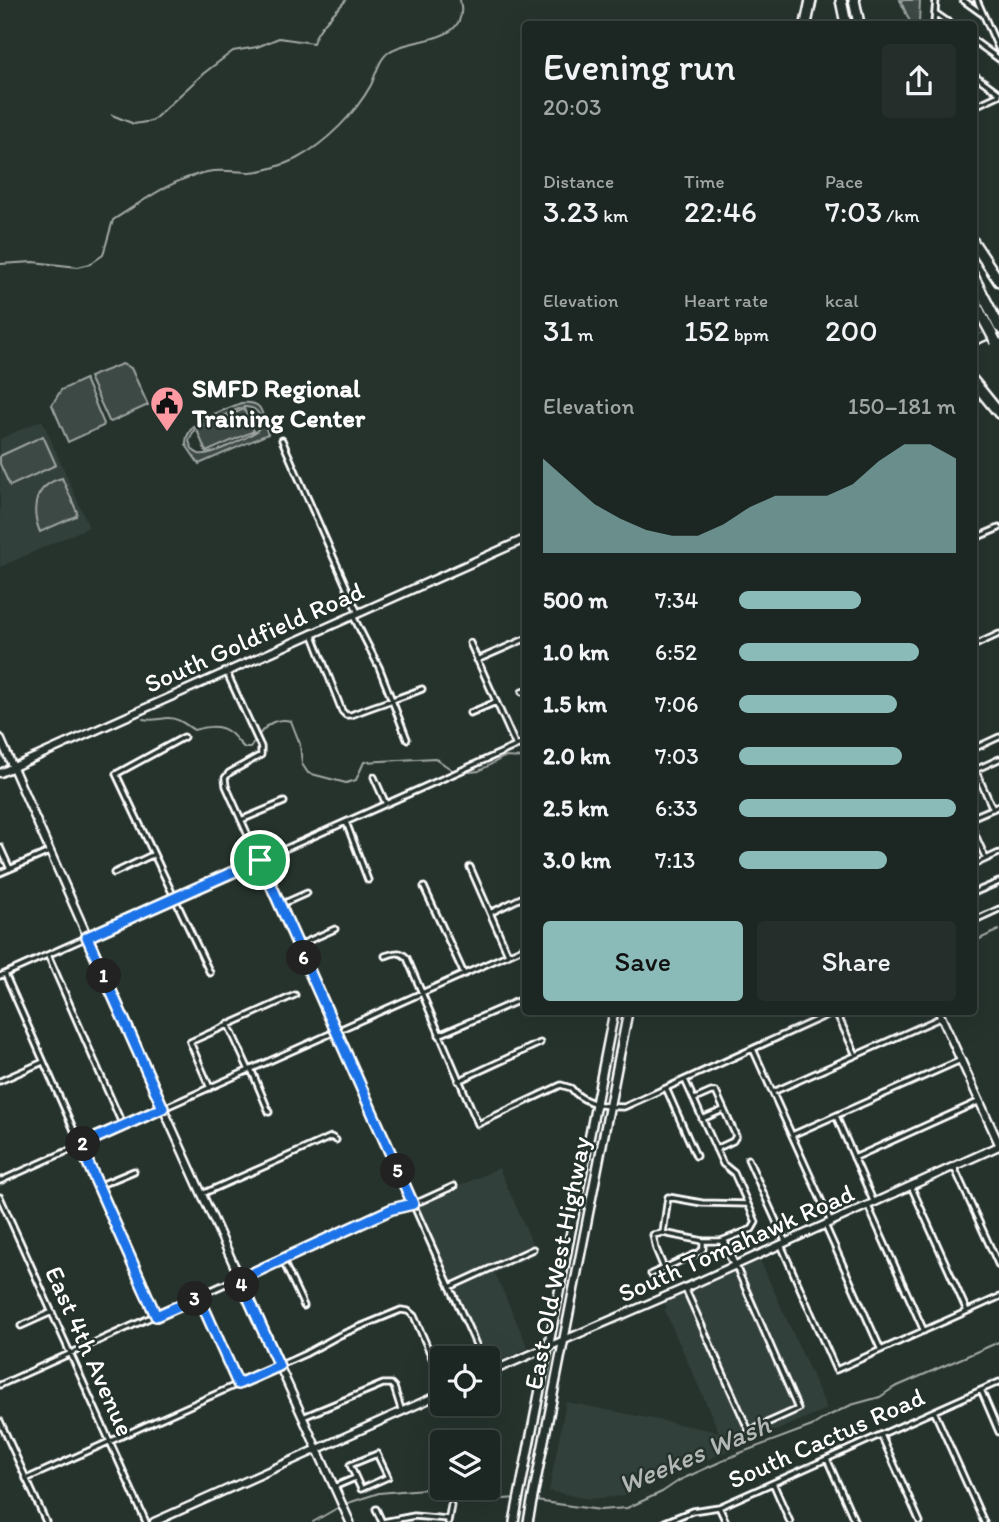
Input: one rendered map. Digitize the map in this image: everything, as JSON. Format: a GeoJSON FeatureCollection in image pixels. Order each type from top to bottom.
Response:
{"type":"FeatureCollection","features":[{"type":"Feature","properties":{"kind":"highway"},"geometry":{"type":"LineString","coordinates":[[807,21],[811,0]]}},
{"type":"Feature","properties":{"kind":"highway"},"geometry":{"type":"LineString","coordinates":[[841,0],[845,21]]}},
{"type":"Feature","properties":{"kind":"highway"},"geometry":{"type":"LineString","coordinates":[[854,0],[858,21]]}},
{"type":"Feature","properties":{"kind":"highway"},"geometry":{"type":"LineString","coordinates":[[977,248],[999,281]]}},
{"type":"Feature","properties":{"kind":"highway"},"geometry":{"type":"LineString","coordinates":[[977,287],[997,346]]}},
{"type":"Feature","properties":{"kind":"highway"},"geometry":{"type":"LineString","coordinates":[[977,303],[999,326]]}},
{"type":"Feature","properties":{"kind":"highway"},"geometry":{"type":"LineString","coordinates":[[977,386],[999,413]]}},
{"type":"Feature","properties":{"kind":"main road"},"geometry":{"type":"LineString","coordinates":[[977,332],[999,326]]}},
{"type":"Feature","properties":{"kind":"main road"},"geometry":{"type":"LineString","coordinates":[[977,339],[999,326]]}},
{"type":"Feature","properties":{"kind":"main road","name":"South Goldfield Road"},"geometry":{"type":"LineString","coordinates":[[0,773],[522,540]]}},
{"type":"Feature","properties":{"kind":"main road"},"geometry":{"type":"LineString","coordinates":[[0,738],[350,1522]]}},
{"type":"Feature","properties":{"kind":"main road","name":"East Old West Highway"},"geometry":{"type":"LineString","coordinates":[[514,1522],[613,1015]]}},
{"type":"Feature","properties":{"kind":"main road","name":"East Old West Highway"},"geometry":{"type":"LineString","coordinates":[[528,1522],[627,1015]]}},
{"type":"Feature","properties":{"kind":"main road"},"geometry":{"type":"LineString","coordinates":[[941,1015],[999,1145]]}},
{"type":"Feature","properties":{"kind":"main road","name":"South Tomahawk Road"},"geometry":{"type":"LineString","coordinates":[[500,1367],[828,1224],[999,1145]]}},
{"type":"Feature","properties":{"kind":"main road"},"geometry":{"type":"LineString","coordinates":[[154,1522],[430,1399]]}},
{"type":"Feature","properties":{"kind":"street"},"geometry":{"type":"LineString","coordinates":[[934,21],[936,0]]}},
{"type":"Feature","properties":{"kind":"street"},"geometry":{"type":"LineString","coordinates":[[963,0],[983,15]]}},
{"type":"Feature","properties":{"kind":"street"},"geometry":{"type":"LineString","coordinates":[[969,5],[976,0],[999,49],[991,54]]}},
{"type":"Feature","properties":{"kind":"street"},"geometry":{"type":"LineString","coordinates":[[935,13],[947,21]]}},
{"type":"Feature","properties":{"kind":"street"},"geometry":{"type":"LineString","coordinates":[[977,43],[999,60]]}},
{"type":"Feature","properties":{"kind":"street"},"geometry":{"type":"LineString","coordinates":[[977,77],[999,94],[977,105]]}},
{"type":"Feature","properties":{"kind":"street"},"geometry":{"type":"LineString","coordinates":[[282,440],[407,739]]}},
{"type":"Feature","properties":{"kind":"street"},"geometry":{"type":"LineString","coordinates":[[977,537],[999,528]]}},
{"type":"Feature","properties":{"kind":"street"},"geometry":{"type":"LineString","coordinates":[[312,633],[342,711],[346,715],[422,689]]}},
{"type":"Feature","properties":{"kind":"street"},"geometry":{"type":"LineString","coordinates":[[977,644],[999,634]]}},
{"type":"Feature","properties":{"kind":"street"},"geometry":{"type":"LineString","coordinates":[[477,660],[522,640]]}},
{"type":"Feature","properties":{"kind":"street"},"geometry":{"type":"LineString","coordinates":[[470,643],[516,746]]}},
{"type":"Feature","properties":{"kind":"street"},"geometry":{"type":"LineString","coordinates":[[227,672],[261,747],[261,754],[229,773],[225,778],[226,786],[476,1346]]}},
{"type":"Feature","properties":{"kind":"street"},"geometry":{"type":"LineString","coordinates":[[470,713],[496,702]]}},
{"type":"Feature","properties":{"kind":"street"},"geometry":{"type":"LineString","coordinates":[[184,737],[116,774],[210,973]]}},
{"type":"Feature","properties":{"kind":"street"},"geometry":{"type":"LineString","coordinates":[[977,746],[999,737]]}},
{"type":"Feature","properties":{"kind":"street"},"geometry":{"type":"LineString","coordinates":[[156,1316],[2,975],[522,743]]}},
{"type":"Feature","properties":{"kind":"street"},"geometry":{"type":"LineString","coordinates":[[977,767],[999,759]]}},
{"type":"Feature","properties":{"kind":"street"},"geometry":{"type":"LineString","coordinates":[[977,774],[993,809]]}},
{"type":"Feature","properties":{"kind":"street"},"geometry":{"type":"LineString","coordinates":[[374,777],[386,804]]}},
{"type":"Feature","properties":{"kind":"street"},"geometry":{"type":"LineString","coordinates":[[241,820],[284,802]]}},
{"type":"Feature","properties":{"kind":"street"},"geometry":{"type":"LineString","coordinates":[[977,815],[999,806]]}},
{"type":"Feature","properties":{"kind":"street"},"geometry":{"type":"LineString","coordinates":[[346,822],[368,880]]}},
{"type":"Feature","properties":{"kind":"street"},"geometry":{"type":"LineString","coordinates":[[977,839],[986,859]]}},
{"type":"Feature","properties":{"kind":"street"},"geometry":{"type":"LineString","coordinates":[[0,847],[10,869]]}},
{"type":"Feature","properties":{"kind":"street"},"geometry":{"type":"LineString","coordinates":[[0,873],[49,852]]}},
{"type":"Feature","properties":{"kind":"street"},"geometry":{"type":"LineString","coordinates":[[977,863],[999,853]]}},
{"type":"Feature","properties":{"kind":"street"},"geometry":{"type":"LineString","coordinates":[[114,873],[152,855]]}},
{"type":"Feature","properties":{"kind":"street"},"geometry":{"type":"LineString","coordinates":[[470,867],[508,954]]}},
{"type":"Feature","properties":{"kind":"street"},"geometry":{"type":"LineString","coordinates":[[977,891],[999,881]]}},
{"type":"Feature","properties":{"kind":"street"},"geometry":{"type":"LineString","coordinates":[[424,887],[464,974]]}},
{"type":"Feature","properties":{"kind":"street"},"geometry":{"type":"LineString","coordinates":[[280,905],[307,893]]}},
{"type":"Feature","properties":{"kind":"street"},"geometry":{"type":"LineString","coordinates":[[490,913],[522,897]]}},
{"type":"Feature","properties":{"kind":"street"},"geometry":{"type":"LineString","coordinates":[[977,919],[999,909]]}},
{"type":"Feature","properties":{"kind":"street"},"geometry":{"type":"LineString","coordinates":[[298,945],[335,929]]}},
{"type":"Feature","properties":{"kind":"street"},"geometry":{"type":"LineString","coordinates":[[0,1181],[522,948]]}},
{"type":"Feature","properties":{"kind":"street"},"geometry":{"type":"LineString","coordinates":[[385,956],[397,952],[407,958],[478,1124],[561,1086],[571,1088],[582,1100],[624,1107],[828,1015]]}},
{"type":"Feature","properties":{"kind":"street"},"geometry":{"type":"LineString","coordinates":[[48,954],[123,1126]]}},
{"type":"Feature","properties":{"kind":"street"},"geometry":{"type":"LineString","coordinates":[[209,1088],[190,1042],[295,995]]}},
{"type":"Feature","properties":{"kind":"street"},"geometry":{"type":"LineString","coordinates":[[439,1035],[520,1000]]}},
{"type":"Feature","properties":{"kind":"street"},"geometry":{"type":"LineString","coordinates":[[836,1015],[856,1055]]}},
{"type":"Feature","properties":{"kind":"street"},"geometry":{"type":"LineString","coordinates":[[773,1092],[939,1015]]}},
{"type":"Feature","properties":{"kind":"street"},"geometry":{"type":"LineString","coordinates":[[228,1024],[269,1112]]}},
{"type":"Feature","properties":{"kind":"street"},"geometry":{"type":"LineString","coordinates":[[458,1081],[540,1043]]}},
{"type":"Feature","properties":{"kind":"street"},"geometry":{"type":"LineString","coordinates":[[753,1049],[792,1135],[881,1350]]}},
{"type":"Feature","properties":{"kind":"street"},"geometry":{"type":"LineString","coordinates":[[792,1135],[961,1060]]}},
{"type":"Feature","properties":{"kind":"street"},"geometry":{"type":"LineString","coordinates":[[0,1081],[43,1062]]}},
{"type":"Feature","properties":{"kind":"street"},"geometry":{"type":"LineString","coordinates":[[664,1268],[653,1235],[663,1233],[703,1241],[723,1241],[756,1225],[734,1173],[726,1169],[685,1080]]}},
{"type":"Feature","properties":{"kind":"street"},"geometry":{"type":"LineString","coordinates":[[666,1088],[695,1156]]}},
{"type":"Feature","properties":{"kind":"street"},"geometry":{"type":"LineString","coordinates":[[694,1100],[711,1091],[716,1093],[724,1110],[735,1138],[716,1149]]}},
{"type":"Feature","properties":{"kind":"street"},"geometry":{"type":"LineString","coordinates":[[854,1158],[980,1101]]}},
{"type":"Feature","properties":{"kind":"street"},"geometry":{"type":"LineString","coordinates":[[702,1119],[724,1110]]}},
{"type":"Feature","properties":{"kind":"street"},"geometry":{"type":"LineString","coordinates":[[836,1116],[924,1331]]}},
{"type":"Feature","properties":{"kind":"street"},"geometry":{"type":"LineString","coordinates":[[202,1194],[321,1141],[331,1137],[336,1140]]}},
{"type":"Feature","properties":{"kind":"street"},"geometry":{"type":"LineString","coordinates":[[748,1159],[836,1370],[999,1297]]}},
{"type":"Feature","properties":{"kind":"street"},"geometry":{"type":"LineString","coordinates":[[954,1167],[999,1266]]}},
{"type":"Feature","properties":{"kind":"street"},"geometry":{"type":"LineString","coordinates":[[98,1186],[134,1171]]}},
{"type":"Feature","properties":{"kind":"street"},"geometry":{"type":"LineString","coordinates":[[0,1385],[392,1209],[413,1204],[454,1186]]}},
{"type":"Feature","properties":{"kind":"street"},"geometry":{"type":"LineString","coordinates":[[911,1186],[967,1311]]}},
{"type":"Feature","properties":{"kind":"street","name":"East 4th Avenue"},"geometry":{"type":"LineString","coordinates":[[0,1197],[146,1522]]}},
{"type":"Feature","properties":{"kind":"street"},"geometry":{"type":"LineString","coordinates":[[663,1233],[668,1197],[702,1203],[748,1204]]}},
{"type":"Feature","properties":{"kind":"street"},"geometry":{"type":"LineString","coordinates":[[651,1274],[700,1252],[704,1249],[703,1241]]}},
{"type":"Feature","properties":{"kind":"street"},"geometry":{"type":"LineString","coordinates":[[685,1287],[750,1431],[798,1409],[723,1241]]}},
{"type":"Feature","properties":{"kind":"street"},"geometry":{"type":"LineString","coordinates":[[450,1287],[533,1249]]}},
{"type":"Feature","properties":{"kind":"street"},"geometry":{"type":"LineString","coordinates":[[282,1259],[304,1306]]}},
{"type":"Feature","properties":{"kind":"street"},"geometry":{"type":"LineString","coordinates":[[199,1297],[238,1384]]}},
{"type":"Feature","properties":{"kind":"street"},"geometry":{"type":"LineString","coordinates":[[26,1479],[401,1310],[414,1316],[430,1352]]}},
{"type":"Feature","properties":{"kind":"street"},"geometry":{"type":"LineString","coordinates":[[21,1326],[52,1312]]}},
{"type":"Feature","properties":{"kind":"street","name":"South Cactus Road"},"geometry":{"type":"LineString","coordinates":[[669,1521],[692,1511],[719,1507],[999,1382]]}},
{"type":"Feature","properties":{"kind":"street"},"geometry":{"type":"LineString","coordinates":[[301,1417],[378,1385],[391,1384],[401,1412]]}},
{"type":"Feature","properties":{"kind":"street"},"geometry":{"type":"LineString","coordinates":[[981,1390],[999,1432]]}},
{"type":"Feature","properties":{"kind":"street"},"geometry":{"type":"LineString","coordinates":[[934,1411],[984,1522]]}},
{"type":"Feature","properties":{"kind":"street"},"geometry":{"type":"LineString","coordinates":[[0,1421],[46,1522]]}},
{"type":"Feature","properties":{"kind":"street"},"geometry":{"type":"LineString","coordinates":[[881,1435],[920,1522]]}},
{"type":"Feature","properties":{"kind":"street"},"geometry":{"type":"LineString","coordinates":[[377,1454],[388,1477],[361,1489],[355,1478],[350,1465],[377,1454]]}},
{"type":"Feature","properties":{"kind":"street"},"geometry":{"type":"LineString","coordinates":[[827,1459],[855,1522]]}},
{"type":"Feature","properties":{"kind":"street"},"geometry":{"type":"LineString","coordinates":[[334,1487],[355,1478]]}},
{"type":"Feature","properties":{"kind":"street"},"geometry":{"type":"LineString","coordinates":[[772,1483],[790,1522]]}},
{"type":"Feature","properties":{"kind":"street"},"geometry":{"type":"LineString","coordinates":[[376,1509],[382,1522],[414,1516],[448,1521],[451,1504]]}},
{"type":"Feature","properties":{"kind":"street"},"geometry":{"type":"LineString","coordinates":[[719,1507],[726,1522]]}},
{"type":"Feature","properties":{"kind":"shaded area"},"geometry":{"type":"Polygon","coordinates":[[[900,0],[920,0],[919,21],[910,21],[900,0]]]}},
{"type":"Feature","properties":{"kind":"shaded area"},"geometry":{"type":"Polygon","coordinates":[[[122,364],[131,368],[148,405],[111,422],[89,377],[122,364]]]}},
{"type":"Feature","properties":{"kind":"shaded area"},"geometry":{"type":"Polygon","coordinates":[[[85,379],[104,424],[68,442],[52,405],[61,390],[85,379]]]}},
{"type":"Feature","properties":{"kind":"shaded area"},"geometry":{"type":"Polygon","coordinates":[[[241,403],[259,407],[268,434],[199,464],[186,445],[191,429],[206,418],[241,403]],[[248,407],[195,428],[189,441],[194,451],[199,454],[211,453],[257,431],[259,414],[248,407]]]}},
{"type":"Feature","properties":{"kind":"shaded area"},"geometry":{"type":"Polygon","coordinates":[[[244,409],[254,431],[206,452],[197,430],[244,409]]]}},
{"type":"Feature","properties":{"kind":"shaded area"},"geometry":{"type":"Polygon","coordinates":[[[42,420],[89,527],[0,567],[0,439],[42,420]]]}},
{"type":"Feature","properties":{"kind":"shaded area"},"geometry":{"type":"Polygon","coordinates":[[[43,436],[56,465],[10,486],[0,464],[0,456],[43,436]]]}},
{"type":"Feature","properties":{"kind":"shaded area"},"geometry":{"type":"Polygon","coordinates":[[[62,478],[77,512],[76,516],[40,532],[35,514],[37,499],[46,486],[62,478]]]}},
{"type":"Feature","properties":{"kind":"shaded area"},"geometry":{"type":"Polygon","coordinates":[[[499,1168],[537,1254],[495,1273],[528,1348],[500,1360],[500,1346],[481,1346],[418,1205],[499,1168]]]}},
{"type":"Feature","properties":{"kind":"shaded area"},"geometry":{"type":"Polygon","coordinates":[[[760,1260],[827,1409],[622,1496],[589,1499],[549,1491],[566,1402],[719,1432],[664,1309],[667,1308],[664,1303],[760,1260]]]}},
{"type":"Feature","properties":{"kind":"waterway"},"geometry":{"type":"LineString","coordinates":[[112,115],[134,124],[152,121],[204,73],[233,51],[257,47],[279,38],[313,43],[323,25],[346,0]]}},
{"type":"Feature","properties":{"kind":"waterway"},"geometry":{"type":"LineString","coordinates":[[0,264],[33,262],[78,267],[90,264],[103,255],[113,220],[170,185],[207,172],[250,172],[296,159],[318,145],[348,117],[371,85],[380,63],[389,52],[436,37],[457,25],[461,15],[460,0]]}},
{"type":"Feature","properties":{"kind":"waterway"},"geometry":{"type":"LineString","coordinates":[[143,719],[174,719],[194,730],[207,727],[225,729],[245,748],[250,748],[255,741]]}},
{"type":"Feature","properties":{"kind":"waterway"},"geometry":{"type":"LineString","coordinates":[[258,736],[272,722],[291,721],[300,744],[302,764],[308,773],[346,783],[356,780],[364,762],[435,758],[455,772]]}},
{"type":"Feature","properties":{"kind":"waterway"},"geometry":{"type":"LineString","coordinates":[[460,773],[479,771],[504,757],[522,758]]}},
{"type":"Feature","properties":{"kind":"waterway"},"geometry":{"type":"LineString","coordinates":[[977,940],[999,930]]}},
{"type":"Feature","properties":{"kind":"waterway","name":"Weekes Wash"},"geometry":{"type":"LineString","coordinates":[[536,1501],[600,1510],[627,1508],[740,1453],[812,1426],[851,1405],[880,1397],[893,1388],[999,1342]]}},
{"type":"Feature","properties":{"kind":"waterway","name":"Weekes Wash"},"geometry":{"type":"LineString","coordinates":[[348,1503],[379,1493],[424,1489],[466,1490],[490,1500],[517,1498]]}},
{"type":"Feature","properties":{"kind":"waterway","name":"Weekes Wash"},"geometry":{"type":"LineString","coordinates":[[313,1522],[339,1507]]}},
{"type":"Feature","properties":{"kind":"place","name":"SMFD Regional Training Center"},"geometry":{"type":"Point","coordinates":[167,433]}},
{"type":"Feature","properties":{"kind":"route"},"geometry":{"type":"LineString","coordinates":[[260,860],[413,1204],[392,1209],[240,1279],[279,1366],[238,1384],[199,1297],[156,1316],[80,1145],[163,1108],[87,937],[260,860]]}}]}
